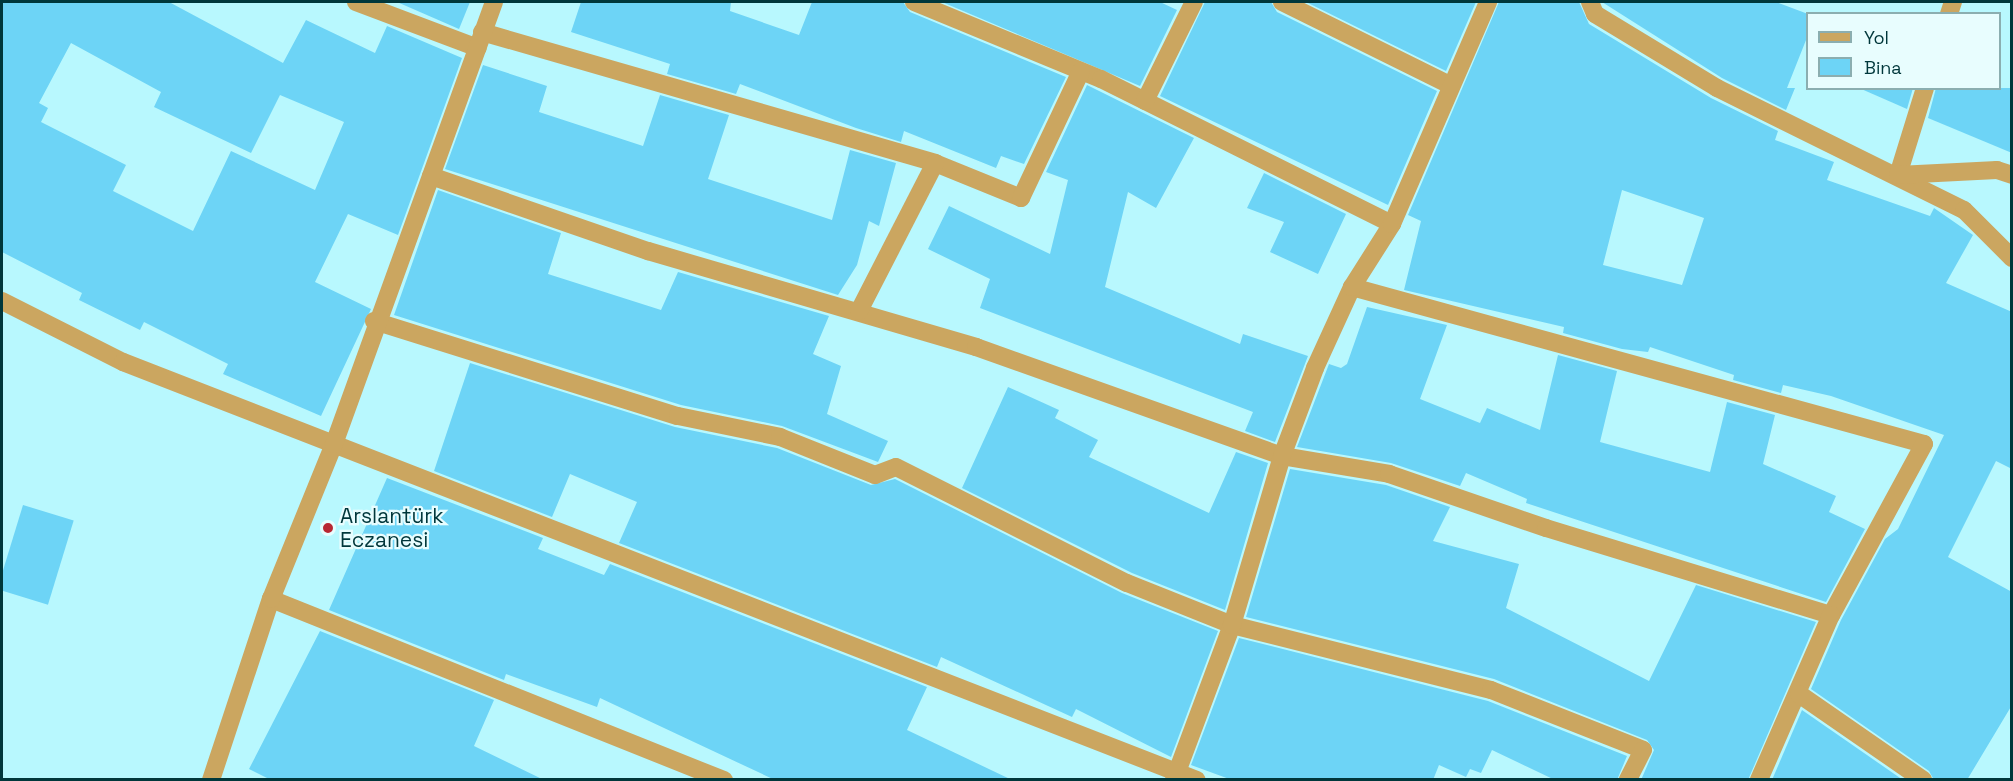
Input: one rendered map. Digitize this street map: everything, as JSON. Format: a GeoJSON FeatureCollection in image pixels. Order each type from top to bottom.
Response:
{"type":"FeatureCollection","features":[{"type":"Feature","properties":{"kind":"street"},"geometry":{"type":"LineString","coordinates":[[356,2],[480,40],[935,163],[1021,198],[1082,71]]}},
{"type":"Feature","properties":{"kind":"street"},"geometry":{"type":"LineString","coordinates":[[211,780],[271,599],[334,444],[375,321],[494,2]]}},
{"type":"Feature","properties":{"kind":"street"},"geometry":{"type":"LineString","coordinates":[[915,2],[1082,71],[1392,224]]}},
{"type":"Feature","properties":{"kind":"street"},"geometry":{"type":"LineString","coordinates":[[1145,101],[1194,2]]}},
{"type":"Feature","properties":{"kind":"street"},"geometry":{"type":"LineString","coordinates":[[1282,2],[1448,84]]}},
{"type":"Feature","properties":{"kind":"street"},"geometry":{"type":"LineString","coordinates":[[1175,776],[1232,625],[1282,456],[1352,287],[1392,224],[1448,84],[1488,2]]}},
{"type":"Feature","properties":{"kind":"street"},"geometry":{"type":"LineString","coordinates":[[1590,2],[1595,14],[1717,88],[1898,175],[1964,210],[2012,258]]}},
{"type":"Feature","properties":{"kind":"street"},"geometry":{"type":"LineString","coordinates":[[1898,175],[1924,90]]}},
{"type":"Feature","properties":{"kind":"street"},"geometry":{"type":"LineString","coordinates":[[859,311],[935,163]]}},
{"type":"Feature","properties":{"kind":"street"},"geometry":{"type":"LineString","coordinates":[[1898,175],[1997,170],[2012,175]]}},
{"type":"Feature","properties":{"kind":"street"},"geometry":{"type":"LineString","coordinates":[[431,176],[627,245],[976,346],[1282,456],[1389,474],[1546,528],[1831,615]]}},
{"type":"Feature","properties":{"kind":"street"},"geometry":{"type":"LineString","coordinates":[[1352,287],[1924,444],[1831,615],[1799,694],[1759,780]]}},
{"type":"Feature","properties":{"kind":"street"},"geometry":{"type":"LineString","coordinates":[[2,302],[123,362],[1175,776],[1197,780]]}},
{"type":"Feature","properties":{"kind":"street"},"geometry":{"type":"LineString","coordinates":[[375,321],[678,416],[780,437],[875,475],[896,467],[1127,583],[1232,625],[1491,690],[1644,750],[1628,780]]}},
{"type":"Feature","properties":{"kind":"street"},"geometry":{"type":"LineString","coordinates":[[271,599],[724,780]]}},
{"type":"Feature","properties":{"kind":"street"},"geometry":{"type":"LineString","coordinates":[[1799,694],[1923,780]]}},
{"type":"Feature","properties":{"kind":"building"},"geometry":{"type":"Polygon","coordinates":[[[2,2],[169,2],[283,63],[306,20],[375,53],[387,26],[462,58],[398,235],[348,214],[315,282],[371,309],[321,416],[223,374],[228,364],[144,322],[140,330],[79,300],[82,293],[2,252],[2,2]],[[71,43],[39,103],[48,108],[41,122],[126,165],[113,191],[193,231],[231,151],[315,190],[344,122],[280,95],[251,153],[154,107],[161,92],[71,43]]]}},
{"type":"Feature","properties":{"kind":"building"},"geometry":{"type":"Polygon","coordinates":[[[397,2],[470,2],[459,29],[397,2]]]}},
{"type":"Feature","properties":{"kind":"building"},"geometry":{"type":"Polygon","coordinates":[[[581,2],[731,2],[730,11],[799,35],[812,2],[903,2],[910,12],[1066,77],[1024,164],[1001,156],[996,168],[904,131],[901,142],[856,128],[740,84],[736,94],[667,74],[670,64],[571,32],[581,2]]]}},
{"type":"Feature","properties":{"kind":"building"},"geometry":{"type":"Polygon","coordinates":[[[942,2],[1160,2],[1177,10],[1140,86],[942,2]]]}},
{"type":"Feature","properties":{"kind":"building"},"geometry":{"type":"Polygon","coordinates":[[[1205,2],[1271,2],[1277,12],[1437,91],[1388,205],[1160,96],[1205,2]]]}},
{"type":"Feature","properties":{"kind":"building"},"geometry":{"type":"Polygon","coordinates":[[[1306,2],[1476,2],[1446,71],[1306,2]]]}},
{"type":"Feature","properties":{"kind":"building"},"geometry":{"type":"Polygon","coordinates":[[[1499,2],[1579,2],[1589,24],[1711,98],[1778,131],[1775,140],[1834,162],[1827,180],[1930,216],[1934,208],[1973,235],[1946,283],[2012,312],[2012,469],[1996,461],[1948,557],[2012,592],[2012,705],[1967,780],[1934,780],[1929,771],[1811,689],[1841,620],[1885,539],[1898,529],[1944,435],[1831,396],[1783,385],[1781,393],[1733,380],[1734,375],[1650,347],[1648,352],[1622,349],[1563,333],[1564,327],[1404,290],[1421,221],[1408,215],[1499,2]],[[1622,190],[1603,265],[1682,285],[1704,218],[1622,190]]]}},
{"type":"Feature","properties":{"kind":"building"},"geometry":{"type":"Polygon","coordinates":[[[1602,2],[1776,2],[1806,13],[1806,40],[1787,88],[1795,88],[1786,110],[1722,78],[1602,2]]]}},
{"type":"Feature","properties":{"kind":"building"},"geometry":{"type":"Polygon","coordinates":[[[483,65],[547,86],[539,112],[643,146],[660,95],[729,115],[708,179],[832,220],[850,150],[896,163],[879,226],[869,221],[857,265],[838,295],[445,169],[483,65]]]}},
{"type":"Feature","properties":{"kind":"building"},"geometry":{"type":"Polygon","coordinates":[[[1087,85],[1194,138],[1156,208],[1128,192],[1105,287],[1240,344],[1243,334],[1308,356],[1275,442],[1245,431],[1253,412],[980,308],[990,279],[928,249],[949,206],[1050,254],[1068,180],[1046,172],[1087,85]]]}},
{"type":"Feature","properties":{"kind":"building"},"geometry":{"type":"Polygon","coordinates":[[[2012,88],[2012,153],[1928,118],[1935,90],[2012,88]]]}},
{"type":"Feature","properties":{"kind":"building"},"geometry":{"type":"Polygon","coordinates":[[[1864,90],[1912,90],[1907,109],[1864,90]]]}},
{"type":"Feature","properties":{"kind":"building"},"geometry":{"type":"Polygon","coordinates":[[[1264,173],[1346,214],[1318,274],[1270,252],[1284,222],[1247,208],[1264,173]]]}},
{"type":"Feature","properties":{"kind":"building"},"geometry":{"type":"Polygon","coordinates":[[[438,190],[561,233],[548,274],[661,310],[678,272],[829,316],[813,354],[841,366],[827,414],[888,441],[878,462],[782,426],[681,405],[394,315],[438,190]]]}},
{"type":"Feature","properties":{"kind":"building"},"geometry":{"type":"Polygon","coordinates":[[[1367,307],[1447,325],[1420,399],[1480,423],[1487,408],[1540,430],[1558,355],[1617,371],[1600,442],[1710,472],[1727,402],[1775,415],[1763,464],[1836,496],[1829,512],[1865,529],[1826,602],[1526,503],[1527,499],[1466,473],[1460,486],[1391,463],[1297,447],[1329,364],[1341,368],[1347,364],[1367,307]]]}},
{"type":"Feature","properties":{"kind":"building"},"geometry":{"type":"Polygon","coordinates":[[[470,363],[675,427],[777,448],[871,485],[895,479],[1122,593],[1218,631],[1171,757],[1076,709],[1072,717],[941,657],[937,667],[619,543],[637,502],[570,474],[552,517],[434,471],[470,363]]]}},
{"type":"Feature","properties":{"kind":"building"},"geometry":{"type":"Polygon","coordinates":[[[1008,387],[1059,410],[1055,418],[1098,440],[1089,457],[1209,513],[1236,452],[1268,463],[1225,610],[1132,573],[962,488],[1008,387]]]}},
{"type":"Feature","properties":{"kind":"building"},"geometry":{"type":"Polygon","coordinates":[[[1290,469],[1386,485],[1450,507],[1433,541],[1519,564],[1506,608],[1649,681],[1696,585],[1816,622],[1748,780],[1641,780],[1654,750],[1647,740],[1494,679],[1246,617],[1290,469]]]}},
{"type":"Feature","properties":{"kind":"building"},"geometry":{"type":"Polygon","coordinates":[[[387,478],[543,538],[538,549],[604,575],[610,564],[927,687],[907,730],[1012,780],[775,780],[600,698],[597,707],[506,674],[504,680],[329,610],[387,478]]]}},
{"type":"Feature","properties":{"kind":"building"},"geometry":{"type":"Polygon","coordinates":[[[23,505],[74,520],[48,605],[2,591],[2,574],[23,505]]]}},
{"type":"Feature","properties":{"kind":"building"},"geometry":{"type":"Polygon","coordinates":[[[320,631],[494,700],[474,746],[544,780],[271,780],[249,769],[320,631]]]}},
{"type":"Feature","properties":{"kind":"building"},"geometry":{"type":"Polygon","coordinates":[[[1239,638],[1488,701],[1627,756],[1617,780],[1555,780],[1492,750],[1481,773],[1470,769],[1466,777],[1439,765],[1433,780],[1232,780],[1191,765],[1239,638]]]}},
{"type":"Feature","properties":{"kind":"building"},"geometry":{"type":"Polygon","coordinates":[[[1802,710],[1903,780],[1772,780],[1802,710]]]}},
{"type":"Feature","properties":{"kind":"place","name":"Arslantürk Eczanesi"},"geometry":{"type":"Point","coordinates":[328,528]}}]}
